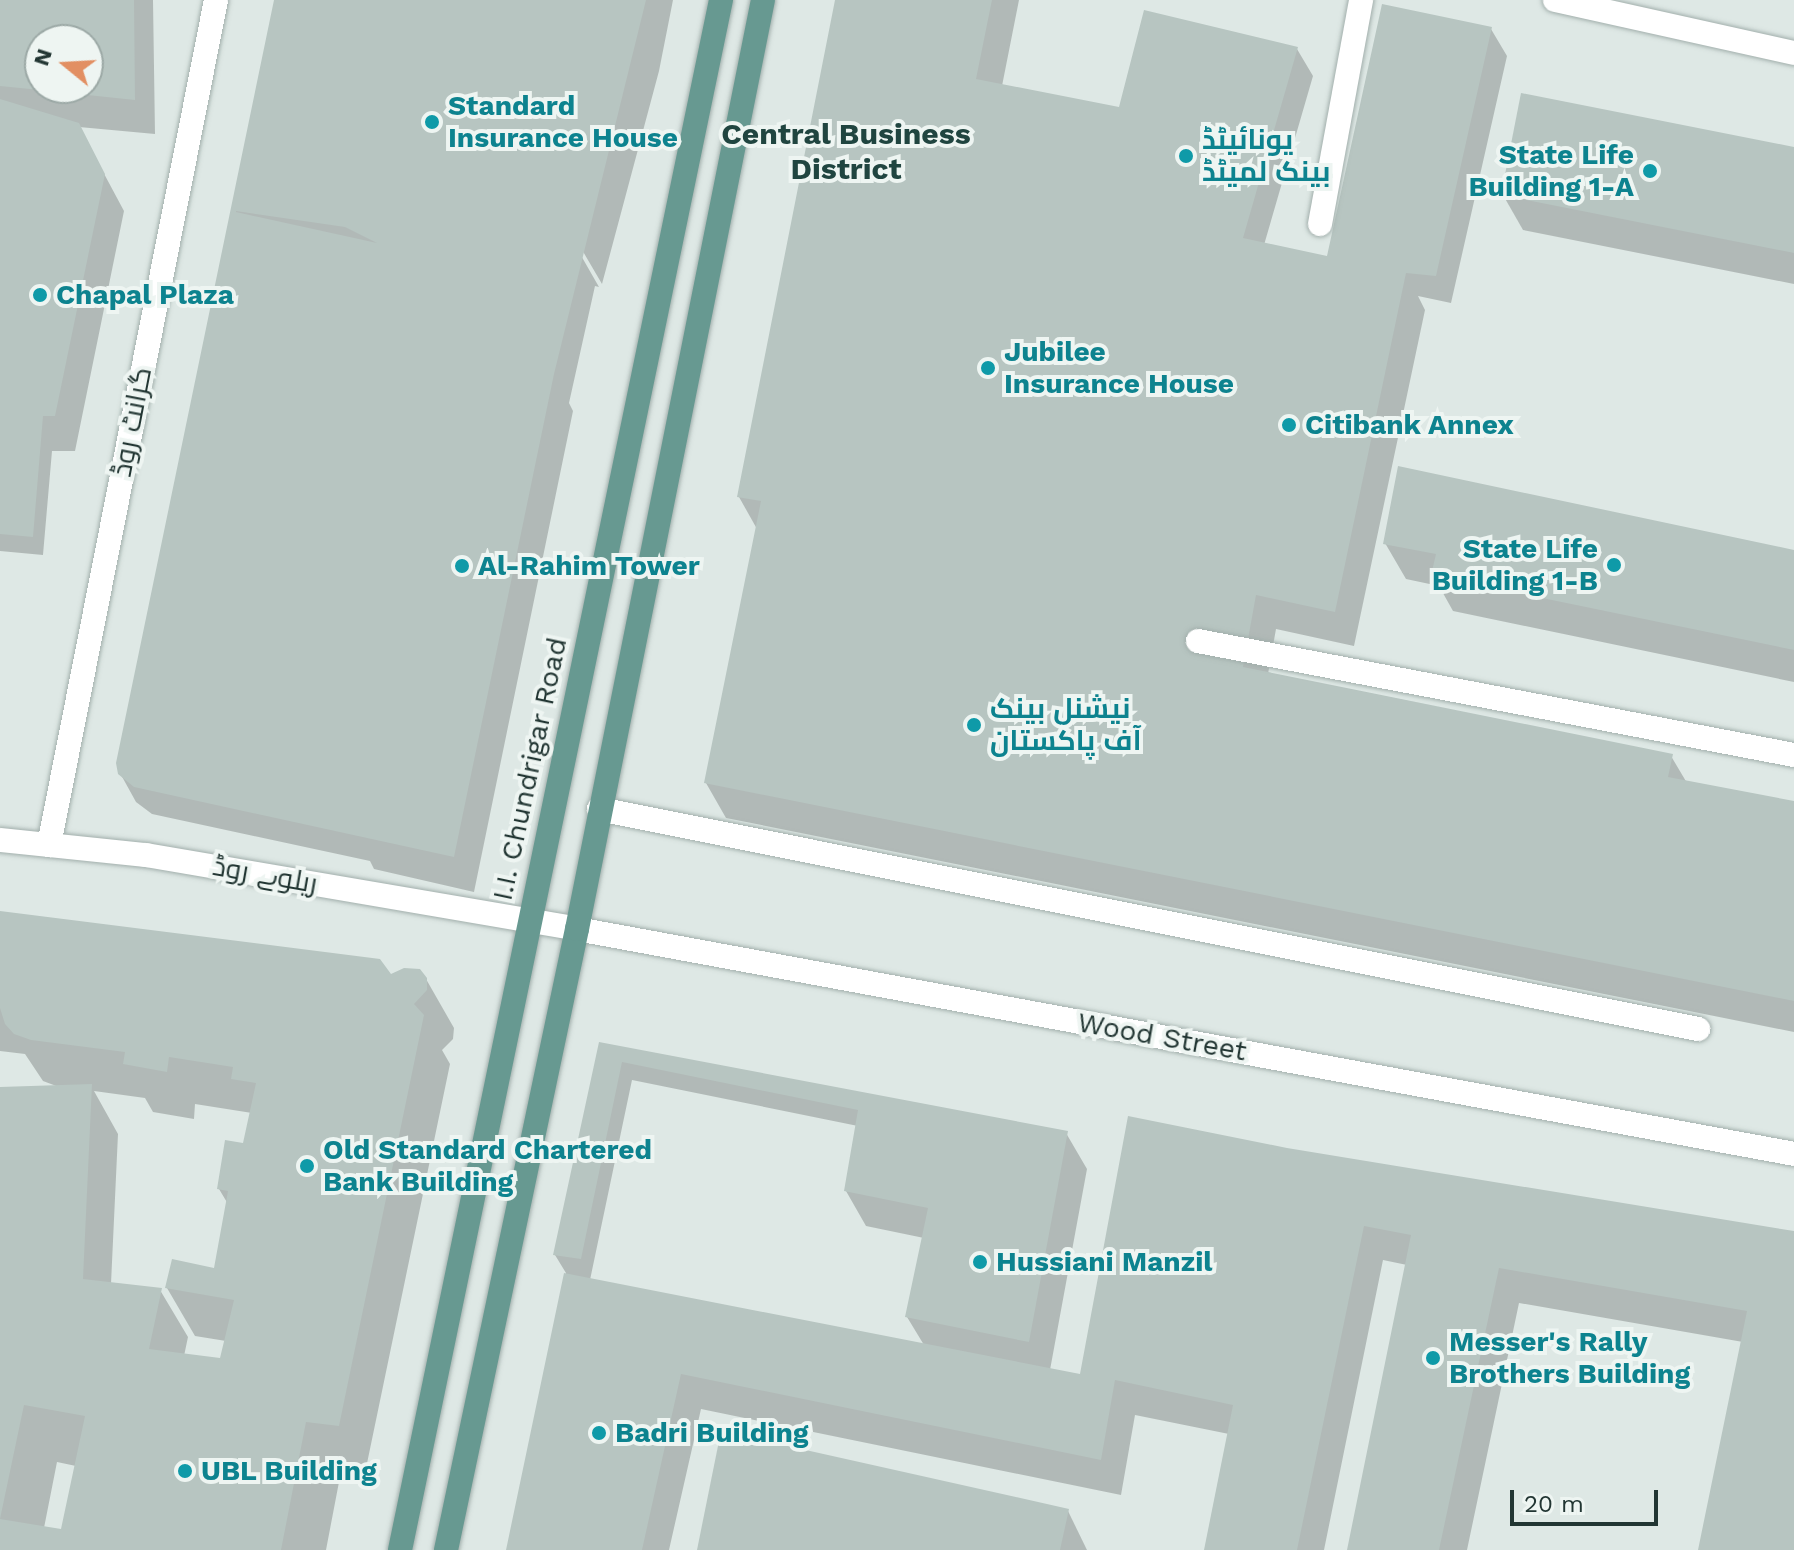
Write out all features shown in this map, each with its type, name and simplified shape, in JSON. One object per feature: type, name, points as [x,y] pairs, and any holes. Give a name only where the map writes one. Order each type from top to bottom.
[{"type":"main road","name":"I.I. Chundrigar Road","points":[[400,1550],[721,0]]},
{"type":"main road","points":[[446,1550],[577,929],[763,0]]},
{"type":"street","name":"گرانٹ روڈ","points":[[49,845],[216,0]]},
{"type":"street","points":[[1320,224],[1361,0]]},
{"type":"street","points":[[1555,0],[1794,53]]},
{"type":"street","points":[[1198,641],[1794,755]]},
{"type":"street","points":[[599,809],[1698,1029]]},
{"type":"street","name":"ریلوے روڈ","points":[[0,840],[146,855],[529,922]]},
{"type":"street","name":"Wood Street","points":[[529,922],[1794,1154]]},
{"type":"building","points":[[0,0],[134,0],[135,100],[104,97],[104,24],[24,24],[24,88],[0,86]]},
{"type":"building","points":[[274,0],[646,0],[554,374],[454,857],[134,787],[118,774],[116,763]],"holes":[[[236,211],[345,227],[377,243]]]},
{"type":"building","points":[[835,0],[992,0],[976,79],[1119,107],[1144,10],[1298,47],[1243,238],[1327,256],[1382,4],[1492,27],[1436,276],[1406,273],[1335,612],[1256,595],[1243,667],[1673,754],[1668,777],[1794,801],[1794,1001],[704,783],[761,501],[737,497]]},
{"type":"building","name":"State Life Building 1-A","points":[[1521,93],[1794,147],[1794,253],[1501,195]]},
{"type":"building","name":"Chapal Plaza","points":[[0,99],[79,123],[105,174],[55,416],[43,416],[33,537],[0,534]]},
{"type":"building","name":"State Life Building 1-B","points":[[1398,466],[1794,550],[1794,650],[1431,575],[1436,554],[1383,544]]},
{"type":"building","name":"Old Standard Chartered Bank Building","points":[[0,911],[380,959],[391,974],[404,968],[420,969],[427,978],[427,990],[414,1004],[424,1015],[339,1426],[306,1422],[281,1550],[0,1550],[0,1519],[0,1087],[92,1084],[83,1279],[162,1288],[149,1349],[220,1358],[234,1300],[165,1288],[172,1259],[214,1268],[228,1191],[217,1189],[225,1140],[243,1143],[256,1083],[231,1079],[233,1067],[169,1057],[167,1072],[123,1064],[125,1052],[31,1040],[14,1034],[5,1024],[0,1008]],"holes":[[[24,1405],[85,1416],[61,1529],[0,1519]]]},
{"type":"building","name":"Hussiani Manzil","points":[[599,1042],[1068,1131],[1029,1342],[905,1317],[928,1208],[844,1191],[858,1110],[622,1062],[581,1259],[553,1255]]},
{"type":"building","points":[[1128,1116],[1287,1148],[1794,1231],[1794,1550],[1698,1550],[1747,1311],[1499,1268],[1439,1550],[1347,1550],[1411,1235],[1364,1226],[1297,1550],[1204,1550],[1233,1405],[1115,1380],[1101,1460],[681,1374],[642,1550],[506,1550],[564,1273],[1080,1374]]},
{"type":"building","points":[[721,1431],[1069,1509],[1060,1550],[697,1550]]},
{"type":"place","name":"Standard Insurance House","points":[[432,122]]},
{"type":"place","name":"یونائیٹڈ بینک لمیٹڈ","points":[[1186,156]]},
{"type":"place","name":"State Life Building 1-A","points":[[1650,171]]},
{"type":"place","name":"Chapal Plaza","points":[[40,295]]},
{"type":"place","name":"Jubilee Insurance House","points":[[988,368]]},
{"type":"place","name":"Citibank Annex","points":[[1289,425]]},
{"type":"place","name":"State Life Building 1-B","points":[[1614,565]]},
{"type":"place","name":"Al-Rahim Tower","points":[[462,566]]},
{"type":"place","name":"نیشنل بینک آف پاکستان","points":[[974,725]]},
{"type":"place","name":"Old Standard Chartered Bank Building","points":[[307,1166]]},
{"type":"place","name":"Hussiani Manzil","points":[[980,1262]]},
{"type":"place","name":"Messer's Rally Brothers Building","points":[[1433,1358]]},
{"type":"place","name":"Badri Building","points":[[599,1433]]},
{"type":"place","name":"UBL Building","points":[[185,1471]]},
{"type":"district","name":"Central Business District","points":[[846,151]]}]
